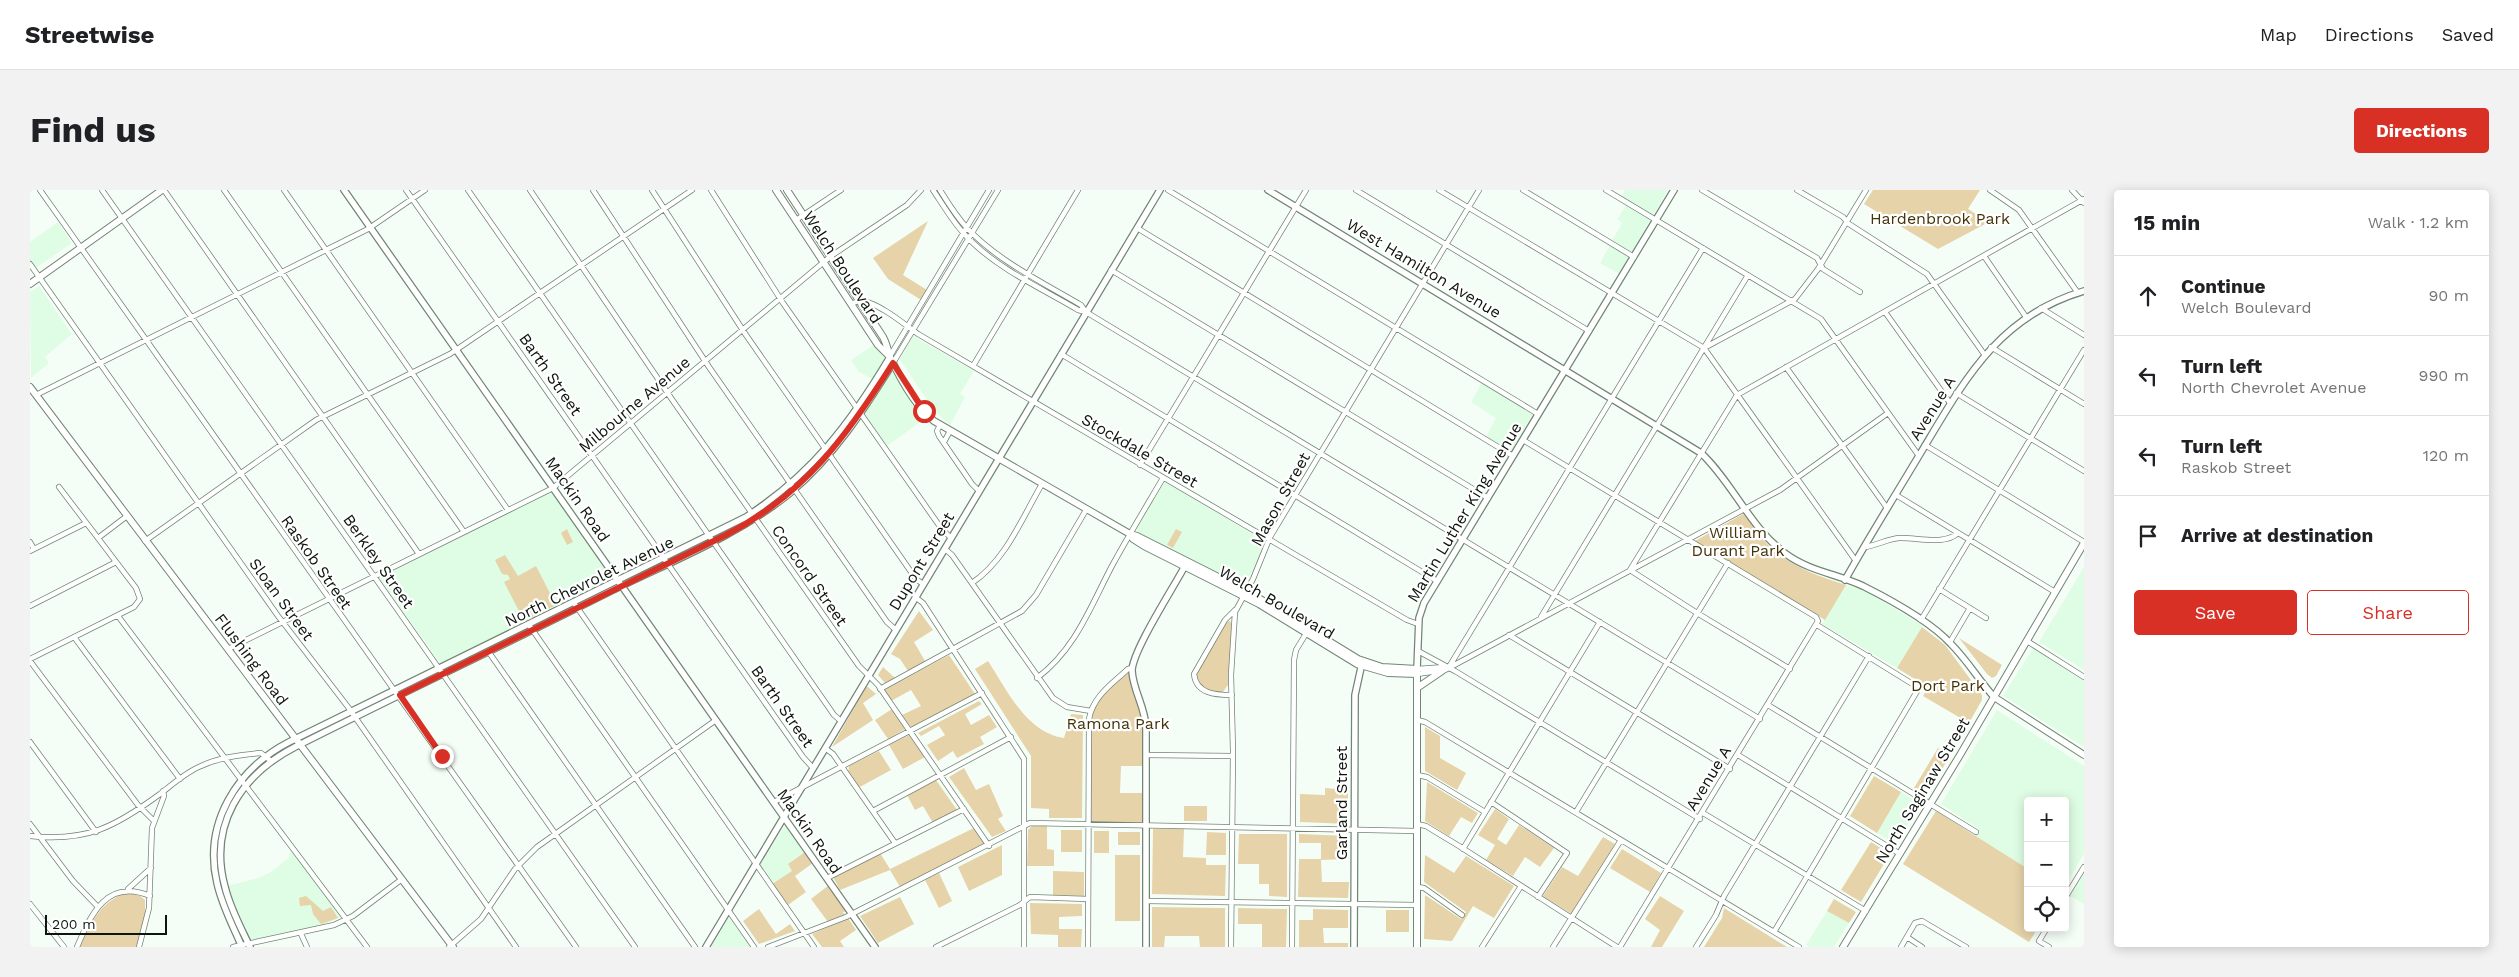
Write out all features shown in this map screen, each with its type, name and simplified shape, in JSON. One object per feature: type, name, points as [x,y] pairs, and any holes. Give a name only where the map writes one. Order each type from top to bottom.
[{"type":"main road","points":[[30,284],[163,190]]},
{"type":"main road","name":"Welch Boulevard","points":[[776,190],[878,345],[892,360],[924,411],[940,425],[1086,510],[1186,564],[1245,593],[1362,663],[1418,671]]},
{"type":"main road","name":"Welch Boulevard","points":[[787,190],[885,340],[892,360]]},
{"type":"main road","name":"Flushing Road","points":[[30,387],[451,946]]},
{"type":"main road","name":"North Saginaw Street","points":[[1843,947],[1994,697],[2084,542]]},
{"type":"main road","points":[[1417,688],[1445,670]]},
{"type":"main road","name":"Martin Luther King Avenue","points":[[1417,947],[1418,671]]},
{"type":"main road","points":[[1994,697],[2084,755]]},
{"type":"street","name":"Raskob Street","points":[[40,190],[328,599],[398,693],[576,947]]},
{"type":"street","name":"Berkley Street","points":[[102,190],[635,947]]},
{"type":"street","points":[[163,190],[238,294],[419,554]]},
{"type":"street","points":[[224,190],[464,532]]},
{"type":"street","points":[[284,190],[508,510]]},
{"type":"street","name":"Mackin Road","points":[[344,190],[875,947]]},
{"type":"street","name":"Barth Street","points":[[406,190],[803,757],[813,768]]},
{"type":"street","points":[[36,395],[370,228],[425,190]]},
{"type":"street","points":[[468,190],[834,715],[841,722]]},
{"type":"street","name":"Concord Street","points":[[530,190],[753,515],[859,666],[880,689],[990,846]]},
{"type":"street","points":[[593,190],[705,361],[885,618],[896,630]]},
{"type":"street","points":[[652,190],[742,330],[916,579],[923,584]]},
{"type":"street","points":[[145,541],[324,417],[456,350],[692,190]]},
{"type":"street","points":[[711,190],[780,298],[941,528],[951,538]]},
{"type":"street","points":[[796,220],[841,190]]},
{"type":"street","name":"Milbourne Avenue","points":[[228,649],[553,488],[830,256],[907,205],[922,190]]},
{"type":"street","points":[[933,190],[964,233],[992,258],[1194,376],[1760,719]]},
{"type":"street","points":[[940,190],[972,233],[996,253],[1081,305],[1086,312]]},
{"type":"street","name":"North Chevrolet Avenue","points":[[892,360],[908,326],[990,190]]},
{"type":"street","name":"North Chevrolet Avenue","points":[[246,946],[217,865],[226,822],[243,782],[268,758],[711,539],[753,515],[792,486],[828,452],[860,412],[892,360],[913,331],[998,190]]},
{"type":"street","points":[[973,366],[1078,190]]},
{"type":"street","name":"Dupont Street","points":[[706,947],[1160,190]]},
{"type":"street","points":[[1168,190],[1538,414]]},
{"type":"street","name":"West Hamilton Avenue","points":[[1268,190],[1701,453],[1717,470],[1767,537],[1786,554],[1810,568],[1868,589],[1921,620],[1950,642],[1994,697]]},
{"type":"street","points":[[1140,465],[1306,190]]},
{"type":"street","points":[[1356,190],[1589,331]]},
{"type":"street","points":[[1439,190],[1704,348],[1856,561]]},
{"type":"street","name":"Mason Street","points":[[1231,947],[1232,695],[1235,610],[1245,593],[1268,539],[1479,190]]},
{"type":"street","points":[[1522,190],[1634,257]]},
{"type":"street","points":[[1606,190],[1821,320],[1919,456]]},
{"type":"street","name":"Martin Luther King Avenue","points":[[1418,671],[1418,624],[1421,609],[1674,190]]},
{"type":"street","points":[[1702,190],[1817,258],[1823,269],[1860,292]]},
{"type":"street","points":[[1797,190],[1843,217],[1846,222],[1927,274],[1984,354]]},
{"type":"street","points":[[1704,348],[1795,299],[1820,264],[1866,190]]},
{"type":"street","points":[[1990,190],[2019,210],[2081,292]]},
{"type":"street","points":[[1630,570],[1737,395],[2083,201],[2072,190]]},
{"type":"street","points":[[1137,228],[1513,456]]},
{"type":"street","points":[[1445,670],[1510,567],[1703,248]]},
{"type":"street","points":[[1984,256],[2026,317]]},
{"type":"street","name":"Sloan Street","points":[[30,264],[282,622],[354,715],[516,947]]},
{"type":"street","points":[[1111,270],[1488,498]]},
{"type":"street","points":[[1540,618],[1748,275]]},
{"type":"street","name":"Avenue A","points":[[1845,580],[1950,403],[1984,354],[2026,317],[2041,308],[2081,292]]},
{"type":"street","points":[[851,304],[859,300]]},
{"type":"street","name":"Stockdale Street","points":[[859,300],[874,305],[913,331],[1032,402],[1410,622],[1418,624]]},
{"type":"street","points":[[2041,308],[2084,335]]},
{"type":"street","points":[[1885,312],[1950,403]]},
{"type":"street","points":[[1991,347],[2084,404]]},
{"type":"street","points":[[1921,620],[2084,350]]},
{"type":"street","points":[[1061,354],[1437,581]]},
{"type":"street","points":[[1786,367],[1887,508]]},
{"type":"street","points":[[1956,394],[2084,471]]},
{"type":"street","points":[[1418,671],[1445,670],[1780,490],[1888,413]]},
{"type":"street","points":[[940,425],[938,432],[972,484],[979,491]]},
{"type":"street","points":[[944,442],[950,431]]},
{"type":"street","points":[[1523,440],[1816,617],[1818,623],[1919,688],[1774,932]]},
{"type":"street","points":[[1925,445],[2084,542]]},
{"type":"street","points":[[1037,678],[1060,656],[1076,635],[1130,534],[1163,478]]},
{"type":"street","points":[[972,583],[989,569],[999,557],[1042,484]]},
{"type":"street","points":[[60,487],[138,592],[140,600],[136,606],[118,616],[30,660],[141,808],[154,821]]},
{"type":"street","points":[[1896,495],[2055,592]]},
{"type":"street","points":[[880,689],[1020,613],[1032,600],[1086,510]]},
{"type":"street","points":[[98,538],[127,516]]},
{"type":"street","points":[[30,542],[32,550],[86,523]]},
{"type":"street","points":[[1864,547],[1899,538],[1941,539],[1958,533]]},
{"type":"street","points":[[944,549],[952,555],[1037,678],[1053,698],[1061,704],[1091,711]]},
{"type":"street","points":[[30,606],[116,562]]},
{"type":"street","points":[[1576,812],[1728,563]]},
{"type":"street","points":[[1146,947],[1145,714],[1134,681],[1132,668],[1138,651],[1186,564]]},
{"type":"street","points":[[1630,570],[1696,613],[1790,669]]},
{"type":"street","points":[[1939,589],[1986,618]]},
{"type":"street","points":[[915,597],[923,603],[1011,737],[1025,762],[1024,947]]},
{"type":"street","points":[[575,606],[814,947]]},
{"type":"street","points":[[1950,642],[1970,608]]},
{"type":"street","points":[[1232,695],[1215,695],[1205,692],[1196,682],[1194,674],[1225,620],[1235,610]]},
{"type":"street","points":[[118,616],[367,947]]},
{"type":"street","points":[[1463,849],[1600,622]]},
{"type":"street","name":"Avenue A","points":[[1618,947],[1669,869],[1818,623]]},
{"type":"street","points":[[531,628],[754,947]]},
{"type":"street","points":[[1292,947],[1294,660],[1296,650],[1308,630]]},
{"type":"street","points":[[1510,635],[1730,769]]},
{"type":"street","points":[[74,637],[180,779]]},
{"type":"street","points":[[2027,641],[2084,677]]},
{"type":"street","points":[[487,649],[695,947]]},
{"type":"street","points":[[1418,651],[1445,670],[1539,722],[1700,818]]},
{"type":"street","points":[[1696,947],[1716,916],[1722,900],[1755,844],[1869,656]]},
{"type":"street","name":"Garland Street","points":[[1354,947],[1355,694],[1362,663]]},
{"type":"street","points":[[1088,947],[1088,729],[1091,711],[1104,690],[1128,669],[1132,668]]},
{"type":"street","points":[[774,802],[982,693]]},
{"type":"street","points":[[1768,705],[1976,832]]},
{"type":"street","points":[[451,946],[473,927],[489,908],[519,865],[555,833],[716,720]]},
{"type":"street","points":[[1417,720],[1426,722],[1799,947]]},
{"type":"street","points":[[873,811],[1011,737]]},
{"type":"street","points":[[30,742],[96,832]]},
{"type":"street","points":[[825,748],[831,752],[895,843]]},
{"type":"street","points":[[30,836],[67,838],[96,832],[123,820],[201,766],[225,758],[261,753],[268,758]]},
{"type":"street","points":[[1146,755],[1233,756]]},
{"type":"street","points":[[1738,755],[1900,854]]},
{"type":"street","points":[[1417,775],[1427,777],[1485,812]]},
{"type":"street","points":[[139,947],[146,922],[150,896],[154,821],[164,796],[163,791]]},
{"type":"street","points":[[1492,802],[1567,853],[1538,897]]},
{"type":"street","points":[[827,878],[964,809]]},
{"type":"street","points":[[1703,813],[1866,911]]},
{"type":"street","points":[[768,947],[852,914],[990,846],[1031,823],[1354,830],[1426,826],[1618,947]]},
{"type":"street","points":[[30,824],[76,884],[98,907]]},
{"type":"street","points":[[1553,947],[1621,840]]},
{"type":"street","points":[[2069,891],[2084,867]]},
{"type":"street","points":[[77,947],[98,907],[110,897],[127,890],[151,868]]},
{"type":"street","points":[[233,947],[246,946],[326,928],[346,919],[402,879]]},
{"type":"street","points":[[1482,947],[1521,886]]},
{"type":"street","points":[[1417,887],[1425,889],[1462,915]]},
{"type":"street","points":[[127,890],[137,891],[150,896]]},
{"type":"street","points":[[936,947],[1032,897],[1088,899]]},
{"type":"street","points":[[1146,901],[1417,905]]},
{"type":"street","points":[[30,904],[64,947]]},
{"type":"street","points":[[1901,947],[1915,923],[1927,923],[1966,947]]},
{"type":"street","points":[[2045,932],[2039,941],[2049,947]]},
{"type":"street","points":[[301,934],[308,947]]},
{"type":"street","points":[[1907,937],[1922,947]]},
{"type":"shaded area","points":[[1625,190],[1668,190],[1619,274],[1600,263],[1622,223],[1617,219],[1628,203],[1621,198]]},
{"type":"shaded area","points":[[58,222],[72,243],[30,272],[30,242]]},
{"type":"shaded area","points":[[39,286],[72,334],[45,357],[49,363],[31,378],[30,292]]},
{"type":"shaded area","points":[[913,336],[974,371],[960,394],[965,397],[950,425],[935,412],[899,358]]},
{"type":"shaded area","points":[[875,344],[885,360],[874,380],[859,372],[851,360]]},
{"type":"shaded area","points":[[893,370],[923,420],[887,446],[864,415]]},
{"type":"shaded area","points":[[1482,382],[1533,414],[1511,451],[1486,437],[1496,418],[1471,402]]},
{"type":"shaded area","points":[[1166,482],[1264,541],[1255,567],[1244,586],[1137,533],[1137,526],[1162,484]]},
{"type":"shaded area","points":[[549,493],[555,495],[577,527],[610,576],[609,582],[441,664],[379,578]]},
{"type":"shaded area","points":[[2084,567],[2084,670],[2039,642]]},
{"type":"shaded area","points":[[1846,585],[1864,590],[1922,627],[1897,668],[1822,624]]},
{"type":"shaded area","points":[[2033,648],[2084,681],[2084,747],[2003,696]]},
{"type":"shaded area","points":[[1997,710],[2084,766],[2084,854],[2069,878],[2069,797],[2024,797],[2024,867],[1975,836],[1979,829],[1941,804]]},
{"type":"shaded area","points":[[1901,792],[1920,804],[1896,844],[1877,833]]},
{"type":"shaded area","points":[[786,824],[805,852],[788,864],[793,871],[772,884],[759,865]]},
{"type":"shaded area","points":[[292,851],[341,917],[317,928],[251,940],[227,886],[258,878],[271,872],[290,857],[289,854]]},
{"type":"shaded area","points":[[2084,874],[2084,904],[2070,896]]},
{"type":"shaded area","points":[[1827,911],[1849,923],[1834,947],[1809,947],[1806,945]]},
{"type":"shaded area","points":[[729,917],[751,947],[711,947]]},
{"type":"green space","name":"Hardenbrook Park","points":[[1873,190],[1980,190],[1968,209],[1989,222],[1938,249],[1864,204]]},
{"type":"green space","points":[[928,221],[903,275],[927,290],[921,300],[888,279],[873,258]]},
{"type":"green space","name":"William Durant Park","points":[[1743,514],[1778,554],[1815,574],[1846,585],[1825,620],[1695,541]]},
{"type":"green space","points":[[567,529],[573,542],[567,545],[561,533]]},
{"type":"green space","points":[[1176,529],[1182,532],[1173,548],[1167,545]]},
{"type":"green space","points":[[505,555],[518,576],[536,566],[556,605],[524,621],[504,582],[510,579],[508,575],[502,574],[495,560]]},
{"type":"green space","points":[[919,611],[933,630],[914,642],[925,661],[908,671],[900,659],[891,654]]},
{"type":"green space","points":[[1230,621],[1232,625],[1228,685],[1222,693],[1204,688],[1199,682],[1196,673],[1226,622]]},
{"type":"green space","name":"Dort Park","points":[[1922,627],[1945,645],[1982,695],[1982,700],[1969,723],[1923,696],[1926,686],[1897,668]]},
{"type":"green space","name":"Dort Park","points":[[1959,638],[2002,665],[1996,676],[1992,678],[1987,674]]},
{"type":"green space","points":[[949,655],[975,694],[911,727],[902,715],[921,706],[911,690],[891,701],[884,690]]},
{"type":"green space","points":[[988,661],[1010,697],[1028,719],[1039,728],[1064,738],[1071,714],[1083,715],[1082,818],[1049,818],[1049,809],[1031,808],[1031,756],[975,669]]},
{"type":"green space","points":[[883,667],[895,678],[885,683],[878,675]]},
{"type":"green space","name":"Ramona Park","points":[[1128,673],[1144,723],[1145,766],[1121,766],[1120,793],[1144,793],[1143,823],[1091,822],[1090,743],[1093,713],[1103,695]]},
{"type":"green space","points":[[866,687],[876,694],[863,703],[873,720],[832,747]]},
{"type":"green space","points":[[979,701],[982,704],[965,714],[971,725],[989,715],[997,727],[980,737],[984,744],[957,758],[953,751],[938,761],[927,745],[945,735],[939,726],[921,736],[918,733]]},
{"type":"green space","points":[[892,709],[905,729],[888,739],[875,720]]},
{"type":"green space","points":[[1425,727],[1440,736],[1440,758],[1466,773],[1457,790],[1425,771]]},
{"type":"green space","points":[[909,735],[925,757],[903,769],[889,745]]},
{"type":"green space","points":[[1938,748],[1950,756],[1926,795],[1914,788]]},
{"type":"green space","points":[[879,751],[891,770],[858,788],[848,772],[849,766]]},
{"type":"green space","points":[[964,768],[976,790],[989,784],[1003,816],[998,819],[1006,831],[992,837],[949,777]]},
{"type":"green space","points":[[1874,776],[1901,792],[1877,833],[1850,816]]},
{"type":"green space","points":[[936,780],[957,810],[933,823],[923,806],[915,810],[907,795]]},
{"type":"green space","points":[[1427,782],[1478,813],[1472,823],[1461,817],[1449,836],[1425,821]]},
{"type":"green space","points":[[1325,788],[1348,790],[1348,824],[1300,822],[1300,794],[1325,795]]},
{"type":"green space","points":[[1184,806],[1207,806],[1207,821],[1184,821]]},
{"type":"green space","points":[[1495,809],[1509,819],[1497,839],[1506,845],[1519,825],[1554,848],[1540,867],[1525,857],[1513,876],[1486,860],[1495,845],[1478,835]]},
{"type":"green space","points":[[1936,811],[2024,866],[2024,932],[2035,932],[2029,942],[1903,864]]},
{"type":"green space","points":[[1032,826],[1047,826],[1047,849],[1054,850],[1054,866],[1027,866],[1028,830]]},
{"type":"green space","points":[[974,828],[985,844],[900,887],[890,870],[840,890],[833,877],[880,853],[890,869]]},
{"type":"green space","points":[[1153,829],[1184,829],[1183,857],[1206,858],[1206,865],[1226,865],[1225,896],[1152,894]]},
{"type":"green space","points":[[1061,830],[1082,830],[1082,852],[1061,852]]},
{"type":"green space","points":[[1094,831],[1109,831],[1109,853],[1094,853]]},
{"type":"green space","points":[[1118,832],[1140,832],[1140,845],[1118,845]]},
{"type":"green space","points":[[1207,832],[1226,833],[1226,855],[1206,855]]},
{"type":"green space","points":[[1239,834],[1287,834],[1287,897],[1269,896],[1269,884],[1259,884],[1259,864],[1238,864]]},
{"type":"green space","points":[[1299,834],[1348,836],[1348,859],[1321,860],[1322,882],[1349,882],[1348,898],[1298,897],[1299,859],[1321,859],[1321,843],[1299,843]]},
{"type":"green space","points":[[1603,837],[1615,844],[1572,914],[1543,896],[1562,867],[1578,876]]},
{"type":"green space","points":[[1871,842],[1890,854],[1861,902],[1841,890]]},
{"type":"green space","points":[[1002,845],[1002,875],[969,891],[958,867]]},
{"type":"green space","points":[[1622,849],[1661,873],[1650,892],[1610,868]]},
{"type":"green space","points":[[805,852],[813,863],[795,876],[806,892],[788,905],[772,884],[792,871],[788,864]]},
{"type":"green space","points":[[1115,855],[1140,855],[1140,921],[1115,921]]},
{"type":"green space","points":[[1425,855],[1454,873],[1466,856],[1514,886],[1494,918],[1473,906],[1452,941],[1424,939],[1425,895],[1461,919],[1466,912],[1424,882]]},
{"type":"green space","points":[[1053,871],[1084,872],[1084,896],[1053,895]]},
{"type":"green space","points":[[939,873],[952,901],[939,908],[925,880]]},
{"type":"green space","points":[[829,885],[847,911],[843,912],[845,915],[828,922],[811,899]]},
{"type":"green space","points":[[125,893],[138,894],[145,900],[145,918],[136,947],[80,947],[102,908],[116,897]]},
{"type":"green space","points":[[306,896],[323,911],[331,907],[338,918],[321,924],[313,914],[311,905],[300,906],[299,898]]},
{"type":"green space","points":[[1660,896],[1684,911],[1662,947],[1651,947],[1660,930],[1645,919]]},
{"type":"green space","points":[[900,897],[914,924],[878,943],[860,916]]},
{"type":"green space","points":[[1834,899],[1856,912],[1849,923],[1827,911]]},
{"type":"green space","points":[[1030,903],[1082,904],[1082,916],[1059,917],[1059,929],[1082,929],[1081,947],[1058,947],[1058,935],[1031,934]]},
{"type":"green space","points":[[1152,907],[1225,908],[1225,947],[1200,947],[1199,936],[1165,936],[1164,947],[1152,947]]},
{"type":"green space","points":[[1238,908],[1287,909],[1286,947],[1262,947],[1262,924],[1238,924]]},
{"type":"green space","points":[[1724,908],[1787,947],[1704,947],[1722,918]]},
{"type":"green space","points":[[759,909],[776,934],[790,924],[795,931],[759,944],[743,921]]},
{"type":"green space","points":[[1313,909],[1348,910],[1348,928],[1323,928],[1324,943],[1348,943],[1348,947],[1299,947],[1299,920],[1313,920]]},
{"type":"green space","points":[[1386,910],[1409,910],[1409,932],[1386,932]]},
{"type":"green space","points":[[848,918],[856,930],[840,941],[844,947],[822,947],[812,934]]},
{"type":"route","points":[[442,756],[400,695],[726,535],[760,514],[786,496],[821,464],[861,414],[893,363],[924,411]]}]
